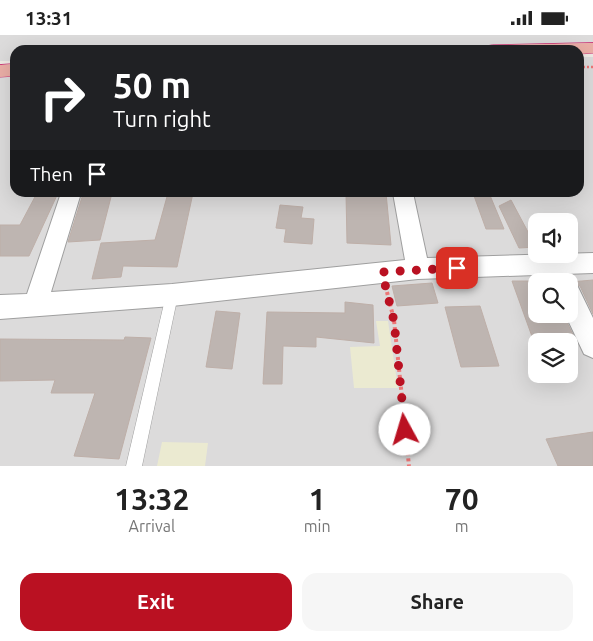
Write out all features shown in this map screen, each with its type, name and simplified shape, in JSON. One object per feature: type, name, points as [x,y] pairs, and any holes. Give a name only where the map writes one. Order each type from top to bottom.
[{"type":"street","points":[[34,305],[70,197]]},
{"type":"street","points":[[404,197],[418,269]]},
{"type":"street","points":[[561,273],[593,263]]},
{"type":"street","points":[[0,307],[172,295],[418,269],[530,273]]},
{"type":"street","points":[[578,314],[593,345]]},
{"type":"lane","points":[[134,466],[172,295]]},
{"type":"path","points":[[382,272],[394,321],[409,466]]},
{"type":"shaded area","points":[[0,35],[593,35],[593,47],[584,47],[584,45],[10,45],[10,61],[0,61]]},
{"type":"shaded area","points":[[584,57],[593,57],[593,466],[0,466],[0,77],[10,76],[10,197],[584,197]]},
{"type":"green space","points":[[376,321],[388,321],[398,388],[354,388],[350,347],[380,346]]},
{"type":"green space","points":[[162,442],[208,443],[205,466],[157,466]]},
{"type":"building","points":[[35,197],[56,197],[29,256],[0,256],[0,225],[20,225]]},
{"type":"building","points":[[82,197],[111,197],[100,240],[68,242]]},
{"type":"building","points":[[167,197],[192,197],[177,267],[123,266],[121,277],[92,279],[101,243],[155,240]]},
{"type":"building","points":[[346,197],[386,197],[391,245],[347,243]]},
{"type":"building","points":[[474,197],[491,197],[504,229],[486,229]]},
{"type":"building","points":[[511,200],[528,232],[528,247],[519,248],[499,206]]},
{"type":"building","points":[[280,205],[303,207],[301,218],[314,219],[312,244],[284,242],[286,229],[276,228]]},
{"type":"building","points":[[593,280],[593,314],[578,285],[578,281]]},
{"type":"building","points":[[512,281],[528,281],[528,323],[567,323],[572,333],[531,333]]},
{"type":"building","points":[[432,283],[438,303],[397,306],[392,286]]},
{"type":"building","points":[[345,302],[373,305],[374,343],[316,337],[316,347],[283,346],[282,384],[263,384],[267,312],[345,313]]},
{"type":"building","points":[[480,306],[499,366],[461,367],[445,307]]},
{"type":"building","points":[[216,311],[240,313],[232,369],[206,367]]},
{"type":"building","points":[[125,337],[151,338],[119,459],[74,456],[95,393],[51,393],[55,380],[0,381],[0,339],[124,340]]},
{"type":"building","points":[[593,432],[593,466],[558,466],[546,439]]},
{"type":"route","points":[[405,430],[394,321],[382,272],[457,268]]}]
